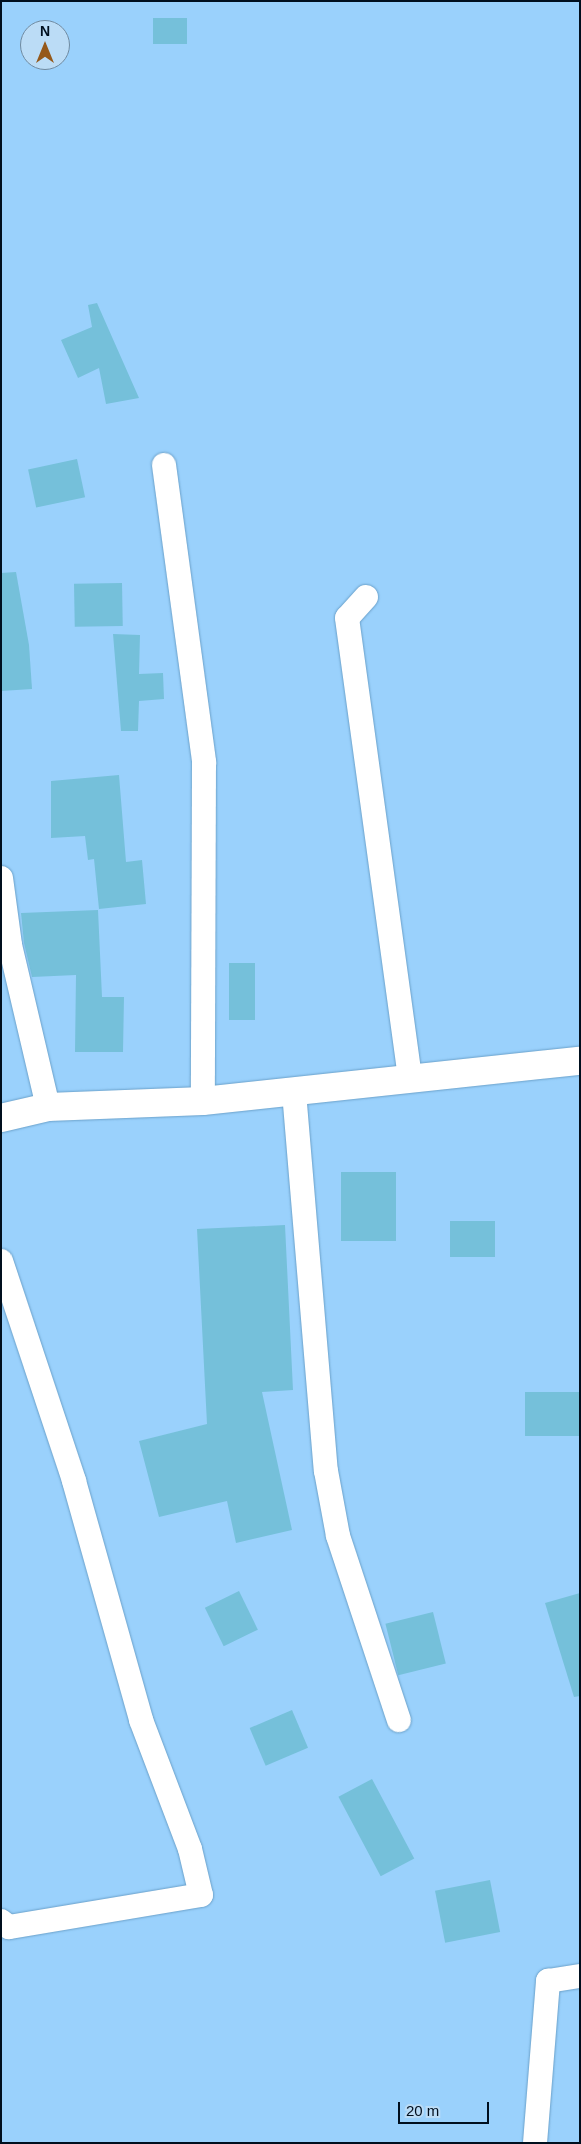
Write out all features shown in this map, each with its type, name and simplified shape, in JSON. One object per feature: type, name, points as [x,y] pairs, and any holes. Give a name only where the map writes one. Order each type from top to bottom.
[{"type":"street","points":[[164,465],[204,762],[203,1101]]},
{"type":"street","points":[[366,597],[347,618],[410,1079]]},
{"type":"street","points":[[1,878],[10,945],[48,1107]]},
{"type":"street","points":[[1,1118],[48,1107],[203,1101],[580,1061]]},
{"type":"street","points":[[294,1092],[326,1471],[338,1536],[399,1720]]},
{"type":"street","points":[[1,1261],[74,1481],[141,1720],[190,1850],[201,1895],[9,1927],[1,1920]]},
{"type":"street","points":[[535,2143],[548,1981],[580,1976]]},
{"type":"building","points":[[153,18],[187,18],[187,44],[153,44]]},
{"type":"building","points":[[97,303],[139,398],[106,404],[99,368],[78,378],[61,340],[92,327],[88,305]]},
{"type":"building","points":[[77,459],[85,497],[36,508],[28,469]]},
{"type":"building","points":[[16,572],[29,645],[32,689],[1,691],[1,573]]},
{"type":"building","points":[[122,583],[123,626],[75,627],[74,584]]},
{"type":"building","points":[[113,634],[140,635],[139,674],[163,673],[164,699],[139,701],[138,731],[121,731]]},
{"type":"building","points":[[119,775],[126,862],[142,860],[146,904],[99,909],[94,859],[88,860],[85,836],[51,838],[51,781]]},
{"type":"building","points":[[98,910],[102,997],[124,997],[123,1052],[75,1052],[76,975],[32,977],[24,943],[21,913]]},
{"type":"building","points":[[229,963],[255,963],[255,1020],[229,1020]]},
{"type":"building","points":[[341,1172],[396,1172],[396,1241],[341,1241]]},
{"type":"building","points":[[450,1221],[495,1221],[495,1257],[450,1257]]},
{"type":"building","points":[[285,1225],[293,1390],[262,1392],[292,1530],[236,1543],[227,1501],[159,1517],[139,1441],[207,1424],[197,1229]]},
{"type":"building","points":[[525,1392],[580,1392],[580,1436],[525,1436]]},
{"type":"building","points":[[239,1591],[258,1630],[224,1646],[205,1608]]},
{"type":"building","points":[[580,1593],[580,1696],[574,1697],[545,1603]]},
{"type":"building","points":[[433,1612],[446,1663],[398,1675],[385,1624]]},
{"type":"building","points":[[292,1710],[308,1748],[266,1766],[250,1728]]},
{"type":"building","points":[[372,1779],[414,1858],[381,1876],[338,1797]]},
{"type":"building","points":[[490,1880],[500,1932],[445,1943],[435,1891]]}]
